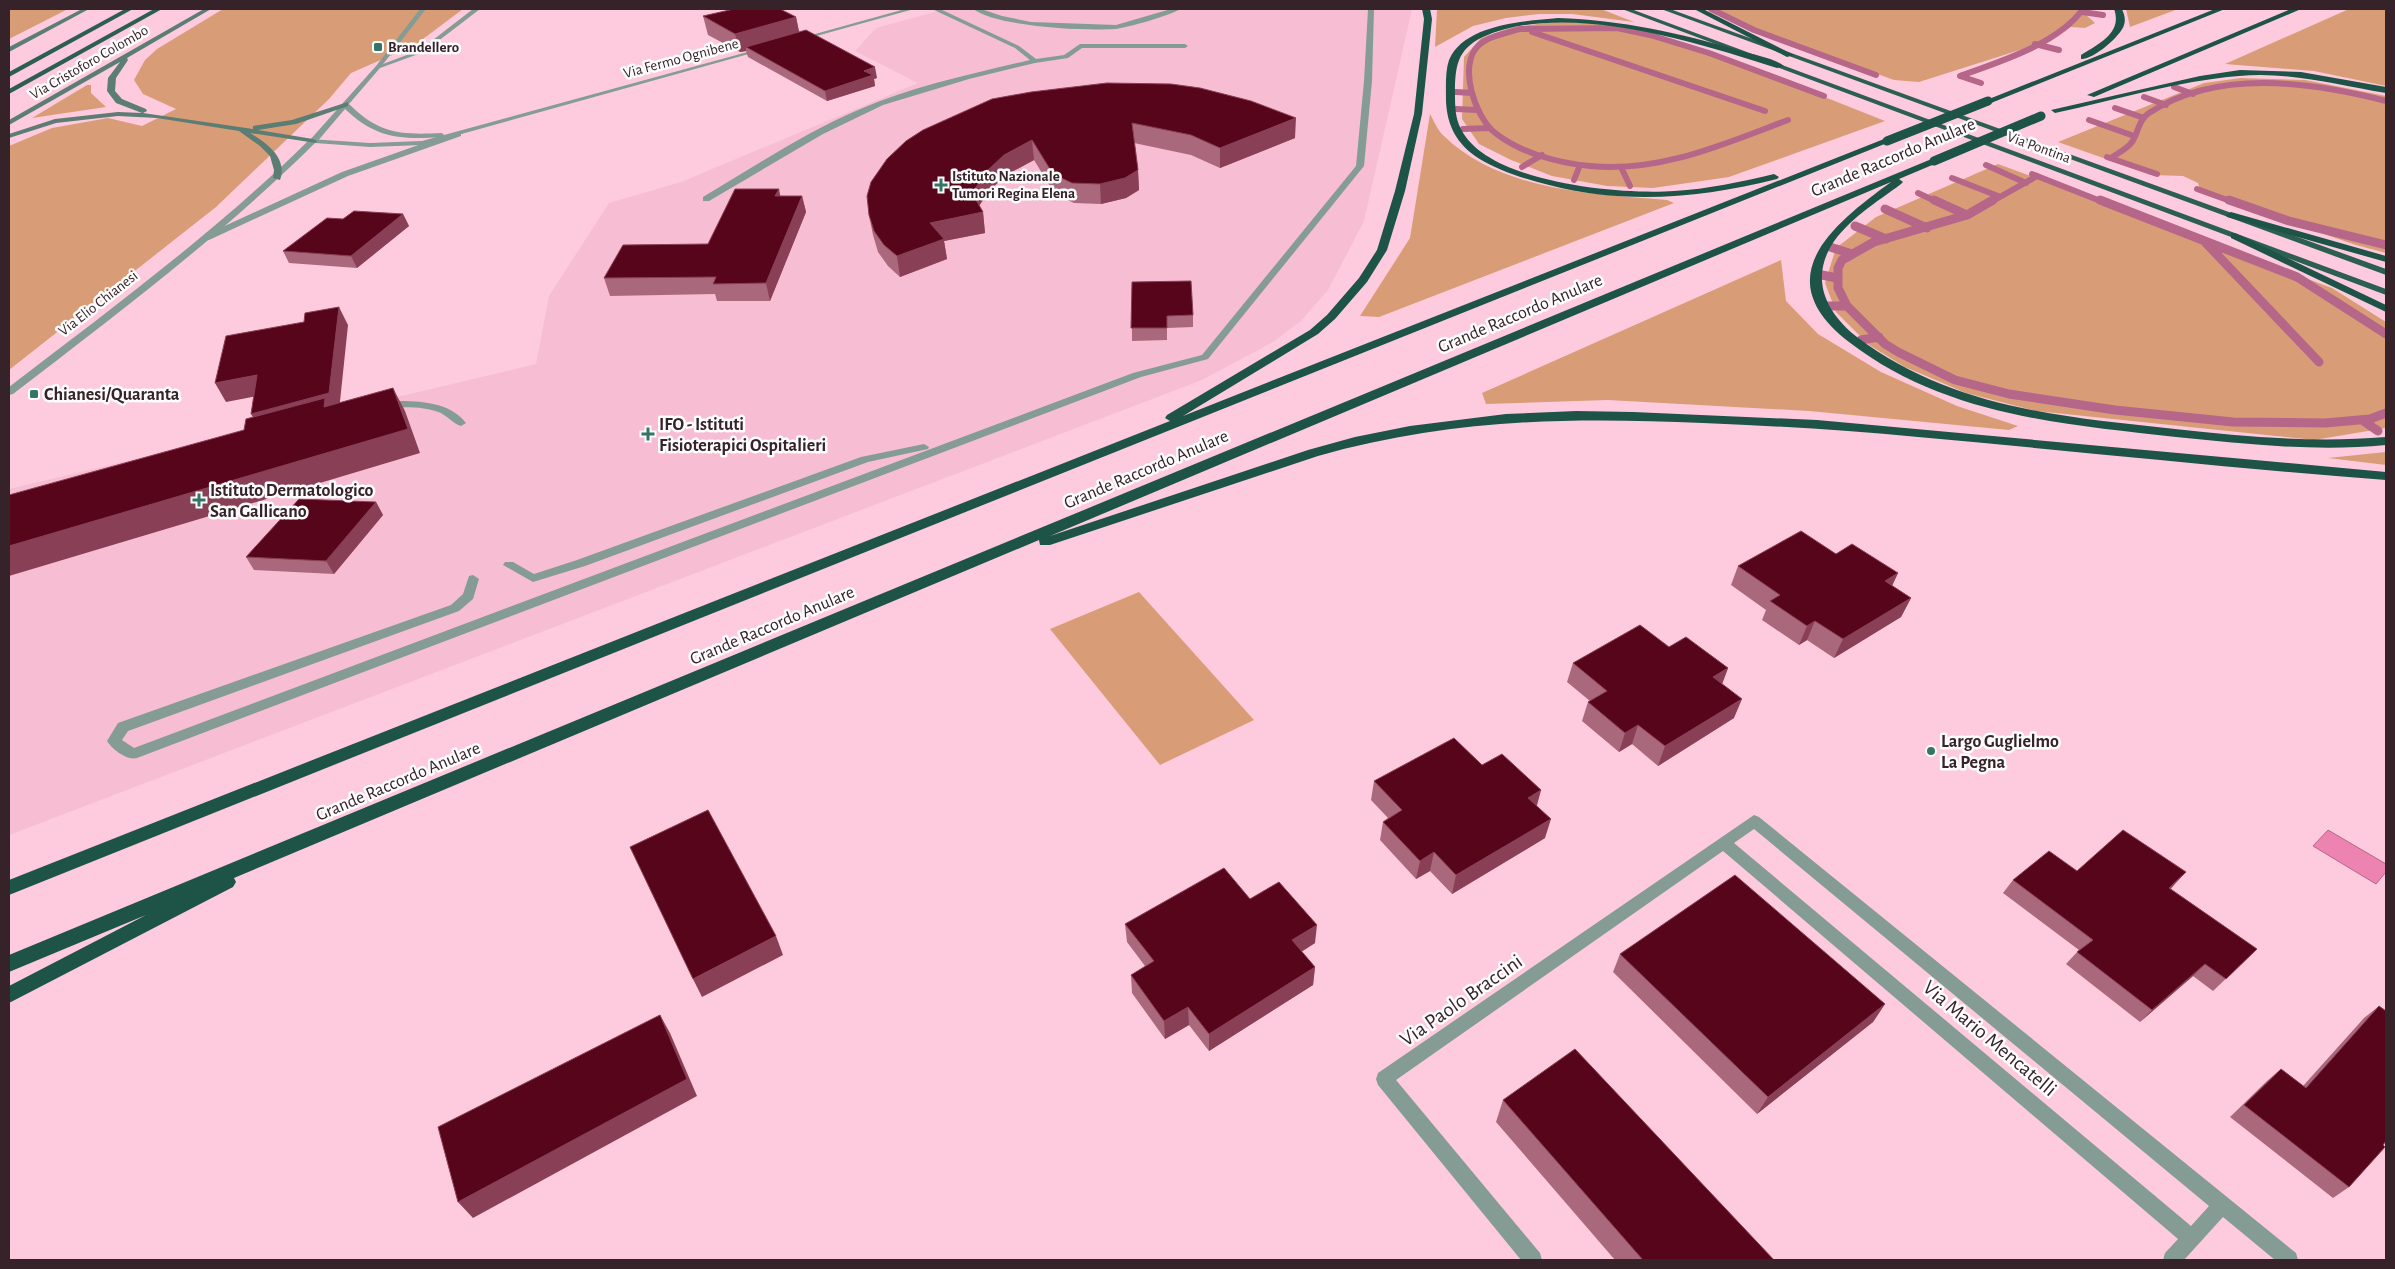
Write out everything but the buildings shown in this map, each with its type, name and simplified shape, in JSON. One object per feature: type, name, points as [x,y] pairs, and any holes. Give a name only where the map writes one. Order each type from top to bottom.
[{"type":"highway","name":"Via Cristoforo Colombo","points":[[9,74],[130,9]]},
{"type":"highway","name":"Via Cristoforo Colombo","points":[[9,92],[159,9]]},
{"type":"highway","points":[[1135,441],[1300,342],[1331,317],[1363,280],[1382,250],[1392,222],[1418,114],[1428,19],[1426,9]]},
{"type":"highway","name":"Via Pontina","points":[[1625,9],[2386,292]]},
{"type":"highway","name":"Via Pontina","points":[[1664,9],[2386,272]]},
{"type":"highway","points":[[1698,9],[1790,55]]},
{"type":"highway","points":[[2064,71],[2110,39],[2121,23],[2122,16],[2118,9]]},
{"type":"highway","name":"Grande Raccordo Anulare","points":[[9,888],[2221,9]]},
{"type":"highway","name":"Grande Raccordo Anulare","points":[[9,964],[2297,9]]},
{"type":"highway","points":[[1780,66],[1642,25],[1584,19],[1535,20],[1491,30],[1470,41],[1456,53],[1451,67],[1452,117],[1460,136],[1467,144],[1500,165],[1551,184],[1610,193],[1669,194],[1715,189],[1763,180],[1848,157]]},
{"type":"highway","points":[[2055,110],[2200,79],[2240,73],[2301,75],[2386,90]]},
{"type":"highway","points":[[1916,168],[1837,232],[1826,245],[1816,273],[1815,285],[1826,313],[1853,340],[1882,360],[1946,390],[1990,405],[2044,418],[2232,439],[2323,444],[2386,442]]},
{"type":"highway","points":[[2231,216],[2386,259]]},
{"type":"highway","points":[[2235,236],[2386,309]]},
{"type":"highway","points":[[937,577],[1334,447],[1410,430],[1506,418],[1576,415],[1817,424],[2386,476]]},
{"type":"highway","points":[[9,995],[324,832]]},
{"type":"main road","points":[[9,50],[86,9]]},
{"type":"main road","name":"Via Cristoforo Colombo","points":[[9,123],[208,9]]},
{"type":"main road","points":[[134,52],[114,73],[110,83],[110,91],[119,101],[157,116]]},
{"type":"main road","points":[[236,129],[285,124],[345,104]]},
{"type":"main road","points":[[9,136],[44,124],[85,116],[118,114],[157,116],[313,141]]},
{"type":"main road","points":[[236,129],[271,152],[279,165],[277,178]]},
{"type":"street","points":[[206,238],[277,178],[313,141],[378,66],[423,9]]},
{"type":"street","points":[[378,66],[422,51],[477,9]]},
{"type":"street","points":[[795,41],[911,9]]},
{"type":"street","points":[[935,9],[1017,47],[1035,61]]},
{"type":"street","points":[[976,9],[1000,18],[1031,24],[1116,27],[1177,9]]},
{"type":"street","points":[[473,579],[469,596],[456,608],[123,727],[114,741],[132,754],[1137,375],[1205,356],[1360,166],[1368,81],[1371,9]]},
{"type":"street","name":"Via Fermo Ognibene","points":[[458,134],[776,46]]},
{"type":"street","points":[[706,198],[806,138],[861,112],[939,84],[1035,61],[1066,57],[1080,46],[1185,46]]},
{"type":"street","points":[[345,104],[362,122],[381,132],[419,136],[458,134]]},
{"type":"street","points":[[313,141],[334,144],[401,145],[422,143],[458,134]]},
{"type":"street","points":[[206,238],[345,174],[458,134]]},
{"type":"street","name":"Via Elio Chianesi","points":[[9,392],[206,238]]},
{"type":"street","points":[[509,565],[533,578],[581,563],[865,459],[917,450],[1126,372],[1137,375]]},
{"type":"street","points":[[373,408],[413,403],[454,414],[461,423]]},
{"type":"street","name":"Via Paolo Braccini","points":[[1533,1260],[1384,1079],[1754,821]]},
{"type":"street","name":"Via Mario Mencatelli","points":[[1754,821],[2288,1260]]},
{"type":"street","name":"Via Mario Mencatelli","points":[[1724,843],[2192,1239]]},
{"type":"street","points":[[2172,1260],[2222,1205]]},
{"type":"shaded area","points":[[9,9],[68,9],[9,39]]},
{"type":"shaded area","points":[[223,9],[463,9],[415,45],[351,73],[329,99],[216,207],[9,370],[9,146],[52,128],[108,118],[142,126],[176,109],[143,94],[134,80],[145,60],[157,49]]},
{"type":"shaded area","name":"IFO - Istituti Fisioterapici Ospitalieri","points":[[946,9],[1412,9],[1364,221],[1328,290],[1301,321],[1273,342],[1202,380],[9,835],[9,489],[536,364],[549,296],[609,203],[681,182],[918,83],[855,51],[876,28]]},
{"type":"shaded area","points":[[1437,9],[1601,9],[1634,22],[1572,14],[1539,14],[1506,18],[1473,26],[1435,47]]},
{"type":"shaded area","points":[[1717,9],[2084,9],[2083,12],[2095,23],[2085,28],[2071,27],[2051,40],[1919,82],[1894,80],[1756,30]]},
{"type":"shaded area","points":[[2126,9],[2178,9],[2130,27]]},
{"type":"shaded area","points":[[2349,9],[2386,9],[2386,86],[2314,71],[2225,64]]},
{"type":"shaded area","points":[[1562,21],[1612,25],[1647,32],[1719,55],[1885,121],[1729,177],[1653,188],[1607,186],[1552,176],[1511,160],[1479,144],[1462,119],[1464,57],[1481,38],[1513,27]]},
{"type":"shaded area","points":[[2241,78],[2305,80],[2386,96],[2386,253],[2356,245],[2201,192],[2198,183],[2183,176],[2151,175],[2058,142],[2204,83]]},
{"type":"shaded area","points":[[87,85],[91,85],[91,93],[106,107],[32,118]]},
{"type":"shaded area","points":[[1430,114],[1442,134],[1467,154],[1492,168],[1520,179],[1579,192],[1667,200],[1674,203],[1379,317],[1360,316],[1410,238]]},
{"type":"shaded area","points":[[1998,164],[2332,288],[2386,322],[2386,428],[2314,440],[2036,411],[1966,393],[1905,367],[1869,345],[1836,312],[1825,283],[1836,248],[1876,217]]},
{"type":"shaded area","points":[[1781,260],[1786,301],[1818,334],[1881,372],[1957,406],[2018,426],[2009,430],[1809,411],[1608,400],[1486,404],[1482,393]]},
{"type":"shaded area","points":[[2386,452],[2386,465],[2328,458]]},
{"type":"shaded area","points":[[1139,592],[1254,720],[1160,765],[1050,629]]},
{"type":"shaded area","points":[[2328,830],[2386,864],[2386,872],[2376,884],[2313,846]]},
{"type":"waterway","points":[[1711,9],[1754,30],[1876,75]]},
{"type":"waterway","points":[[2038,45],[2059,32],[2083,9]]},
{"type":"waterway","points":[[2082,12],[2103,15]]},
{"type":"waterway","points":[[1522,29],[1617,28],[1650,35],[1709,53],[1824,96]]},
{"type":"waterway","points":[[1472,93],[1469,66],[1472,55],[1478,46],[1492,37],[1520,29]]},
{"type":"waterway","points":[[1532,32],[1765,111]]},
{"type":"waterway","points":[[1981,83],[1960,76],[2009,58],[2038,45]]},
{"type":"waterway","points":[[2038,45],[2059,50]]},
{"type":"waterway","points":[[2192,94],[2205,89],[2235,84],[2265,83],[2327,89],[2386,101]]},
{"type":"waterway","points":[[2174,87],[2192,94]]},
{"type":"waterway","points":[[1456,92],[1472,93]]},
{"type":"waterway","points":[[1472,93],[1481,115],[1494,132],[1515,146],[1540,156]]},
{"type":"waterway","points":[[2165,105],[2192,94]]},
{"type":"waterway","points":[[2144,97],[2165,105]]},
{"type":"waterway","points":[[2144,118],[2149,113],[2165,105]]},
{"type":"waterway","points":[[2115,108],[2144,118]]},
{"type":"waterway","points":[[1456,109],[1477,110]]},
{"type":"waterway","points":[[2111,158],[2130,144],[2144,118]]},
{"type":"waterway","points":[[1540,156],[1590,166],[1616,167],[1641,165],[1691,155],[1788,120]]},
{"type":"waterway","points":[[2089,120],[2134,136]]},
{"type":"waterway","points":[[1463,129],[1489,128]]},
{"type":"waterway","points":[[1522,167],[1540,156]]},
{"type":"waterway","points":[[2107,157],[2157,174]]},
{"type":"waterway","points":[[1574,180],[1580,165]]},
{"type":"waterway","points":[[1986,165],[2025,183]]},
{"type":"waterway","points":[[1621,167],[1630,186]]},
{"type":"waterway","points":[[2032,174],[2103,202]]},
{"type":"waterway","points":[[2025,183],[2037,176]]},
{"type":"waterway","points":[[1952,178],[1998,196]]},
{"type":"waterway","points":[[1991,202],[2025,183]]},
{"type":"waterway","points":[[2197,189],[2233,202]]},
{"type":"waterway","points":[[1918,193],[1937,202]]},
{"type":"waterway","points":[[1934,200],[1967,215]]},
{"type":"waterway","points":[[1967,215],[1993,200]]},
{"type":"waterway","points":[[2100,200],[2297,277],[2386,334]]},
{"type":"waterway","points":[[2229,200],[2289,221],[2386,245]]},
{"type":"waterway","points":[[1885,209],[1925,227]]},
{"type":"waterway","points":[[1925,227],[1967,215]]},
{"type":"waterway","points":[[1855,226],[1885,239]]},
{"type":"waterway","points":[[1885,239],[1925,227]]},
{"type":"waterway","points":[[1847,306],[1838,288],[1838,268],[1842,260],[1874,242],[1885,239]]},
{"type":"waterway","points":[[2205,242],[2319,362]]},
{"type":"waterway","points":[[1827,246],[1852,254]]},
{"type":"waterway","points":[[1817,274],[1837,278]]},
{"type":"waterway","points":[[1827,306],[1847,306]]},
{"type":"waterway","points":[[1847,306],[1878,337]]},
{"type":"waterway","points":[[1861,340],[1878,337]]},
{"type":"waterway","points":[[1878,337],[1898,352],[1955,380],[2009,394],[2115,410],[2233,422],[2325,423],[2370,419],[2386,413]]},
{"type":"waterway","points":[[2362,420],[2378,431]]},
{"type":"place","name":"Brandellero","points":[[378,47]]},
{"type":"place","name":"Istituto Nazionale Tumori Regina Elena","points":[[941,185]]},
{"type":"place","name":"Chianesi/Quaranta","points":[[34,394]]},
{"type":"place","name":"IFO - Istituti Fisioterapici Ospitalieri","points":[[648,434]]},
{"type":"place","name":"Istituto Dermatologico San Gallicano","points":[[199,500]]},
{"type":"place","name":"Largo Guglielmo La Pegna","points":[[1931,751]]}]
